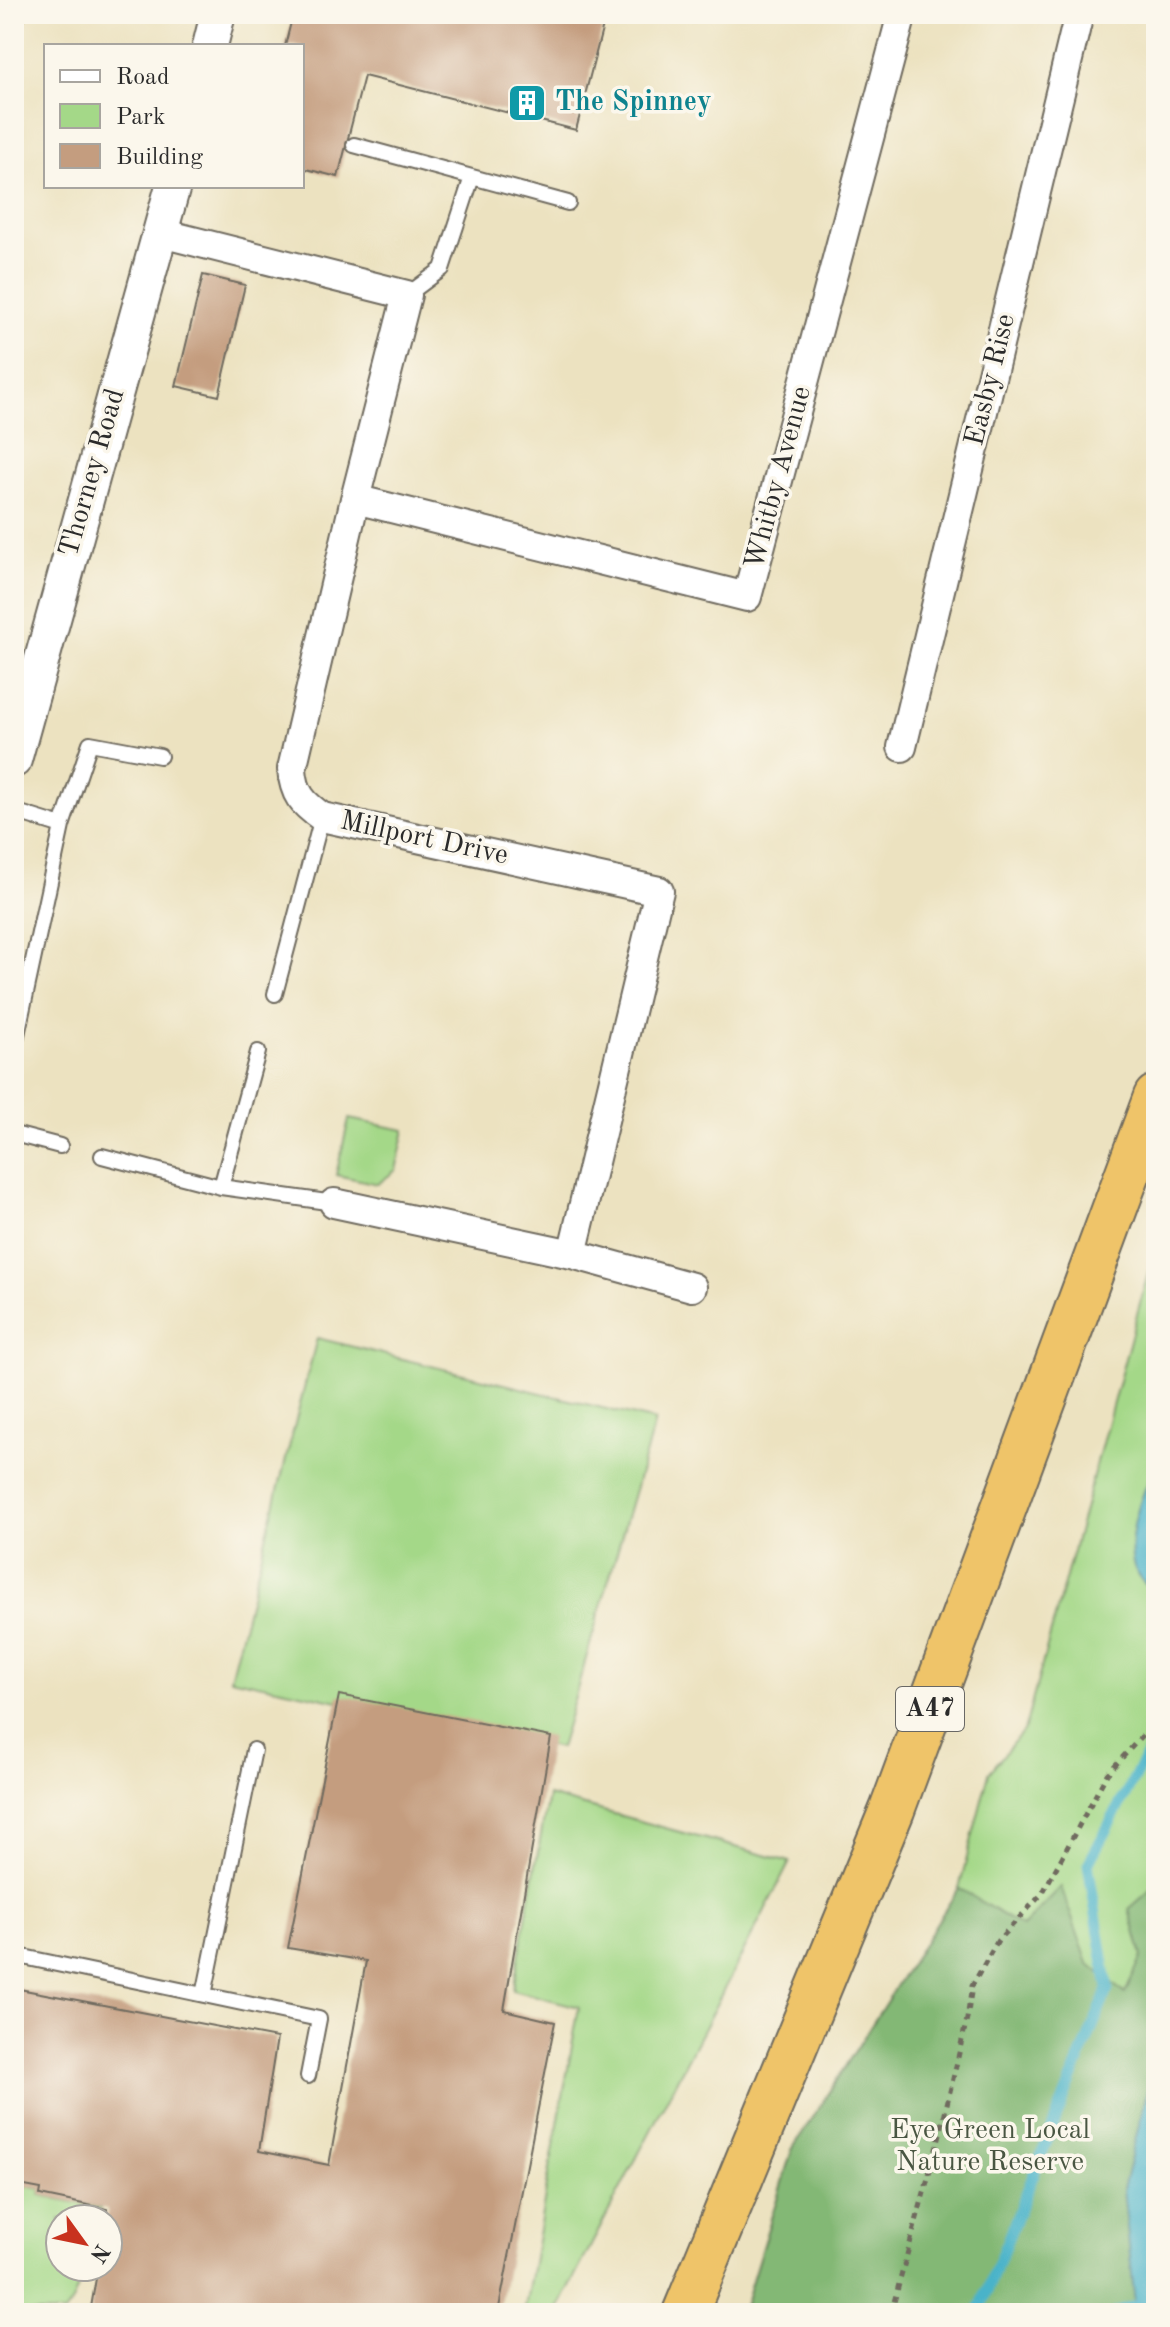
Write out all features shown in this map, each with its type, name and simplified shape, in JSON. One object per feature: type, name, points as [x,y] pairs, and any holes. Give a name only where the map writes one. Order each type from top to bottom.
[{"type":"highway","name":"A47","points":[[685,2313],[892,1810],[1156,1097]]},
{"type":"street","points":[[210,44],[218,14]]},
{"type":"street","name":"Whitby Avenue","points":[[355,499],[747,597],[902,14]]},
{"type":"street","name":"Easby Rise","points":[[902,747],[1079,14]]},
{"type":"street","name":"Thorney Road","points":[[16,747],[172,188]]},
{"type":"street","points":[[161,233],[407,295]]},
{"type":"street","name":"Millport Drive","points":[[407,295],[355,499],[292,769],[293,788],[307,807],[322,817],[659,891],[572,1254]]},
{"type":"street","points":[[334,1203],[572,1254],[692,1287]]},
{"type":"lane","points":[[354,145],[568,203]]},
{"type":"lane","points":[[407,295],[442,269],[472,177]]},
{"type":"lane","points":[[14,1049],[62,826],[90,743],[160,756]]},
{"type":"lane","points":[[14,811],[62,826]]},
{"type":"lane","points":[[275,994],[322,817]]},
{"type":"lane","points":[[221,1187],[258,1052]]},
{"type":"lane","points":[[14,1134],[60,1146]]},
{"type":"lane","points":[[102,1156],[221,1187],[334,1203]]},
{"type":"lane","points":[[204,1995],[254,1750]]},
{"type":"lane","points":[[14,1955],[319,2019],[308,2076]]},
{"type":"path","points":[[14,30],[27,14]]},
{"type":"path","points":[[891,2313],[939,2138],[972,1986],[998,1940],[1042,1894],[1107,1774],[1156,1721]]},
{"type":"green space","points":[[349,1119],[405,1130],[396,1170],[378,1184],[336,1175]]},
{"type":"green space","name":"Eye Green Local Nature Reserve","points":[[1156,1244],[1156,2313],[742,2313],[792,2150],[959,1888],[989,1773],[1025,1728]]},
{"type":"green space","points":[[317,1338],[655,1421],[560,1748],[230,1678]]},
{"type":"green space","points":[[548,1796],[790,1862],[556,2313],[524,2313],[579,2007],[513,1990]]},
{"type":"green space","name":"Eye Green Local Nature Reserve","points":[[1156,1885],[1156,2056],[1151,2069],[1136,2313],[742,2313],[792,2150],[959,1888],[1022,1927],[1061,1887],[1088,1963],[1125,1994],[1142,1956],[1129,1909]]},
{"type":"green space","points":[[14,2184],[41,2189],[40,2195],[78,2203],[44,2203],[44,2283],[80,2283],[64,2313],[14,2313]]},
{"type":"water","points":[[1156,1468],[1156,1596],[1136,1571],[1132,1547],[1140,1504]]},
{"type":"water","points":[[1156,2056],[1156,2313],[1136,2313],[1123,2189]]},
{"type":"building","name":"The Spinney","points":[[293,14],[486,14],[515,21],[516,14],[606,14],[576,130],[364,76],[338,177],[304,168],[304,44],[286,44]]},
{"type":"building","points":[[203,275],[245,285],[219,396],[176,386]]},
{"type":"building","points":[[339,1695],[551,1737],[504,2010],[555,2022],[498,2313],[90,2313],[95,2283],[124,2283],[124,2203],[78,2203],[40,2195],[41,2189],[14,2184],[14,1988],[277,2038],[259,2151],[329,2165],[366,1961],[288,1948]]},
{"type":"waterway","points":[[978,2313],[1108,1989],[1088,1864],[1156,1737]]},
{"type":"waterway","points":[[1116,2313],[1135,2306]]},
{"type":"place","name":"The Spinney","points":[[527,103]]}]
